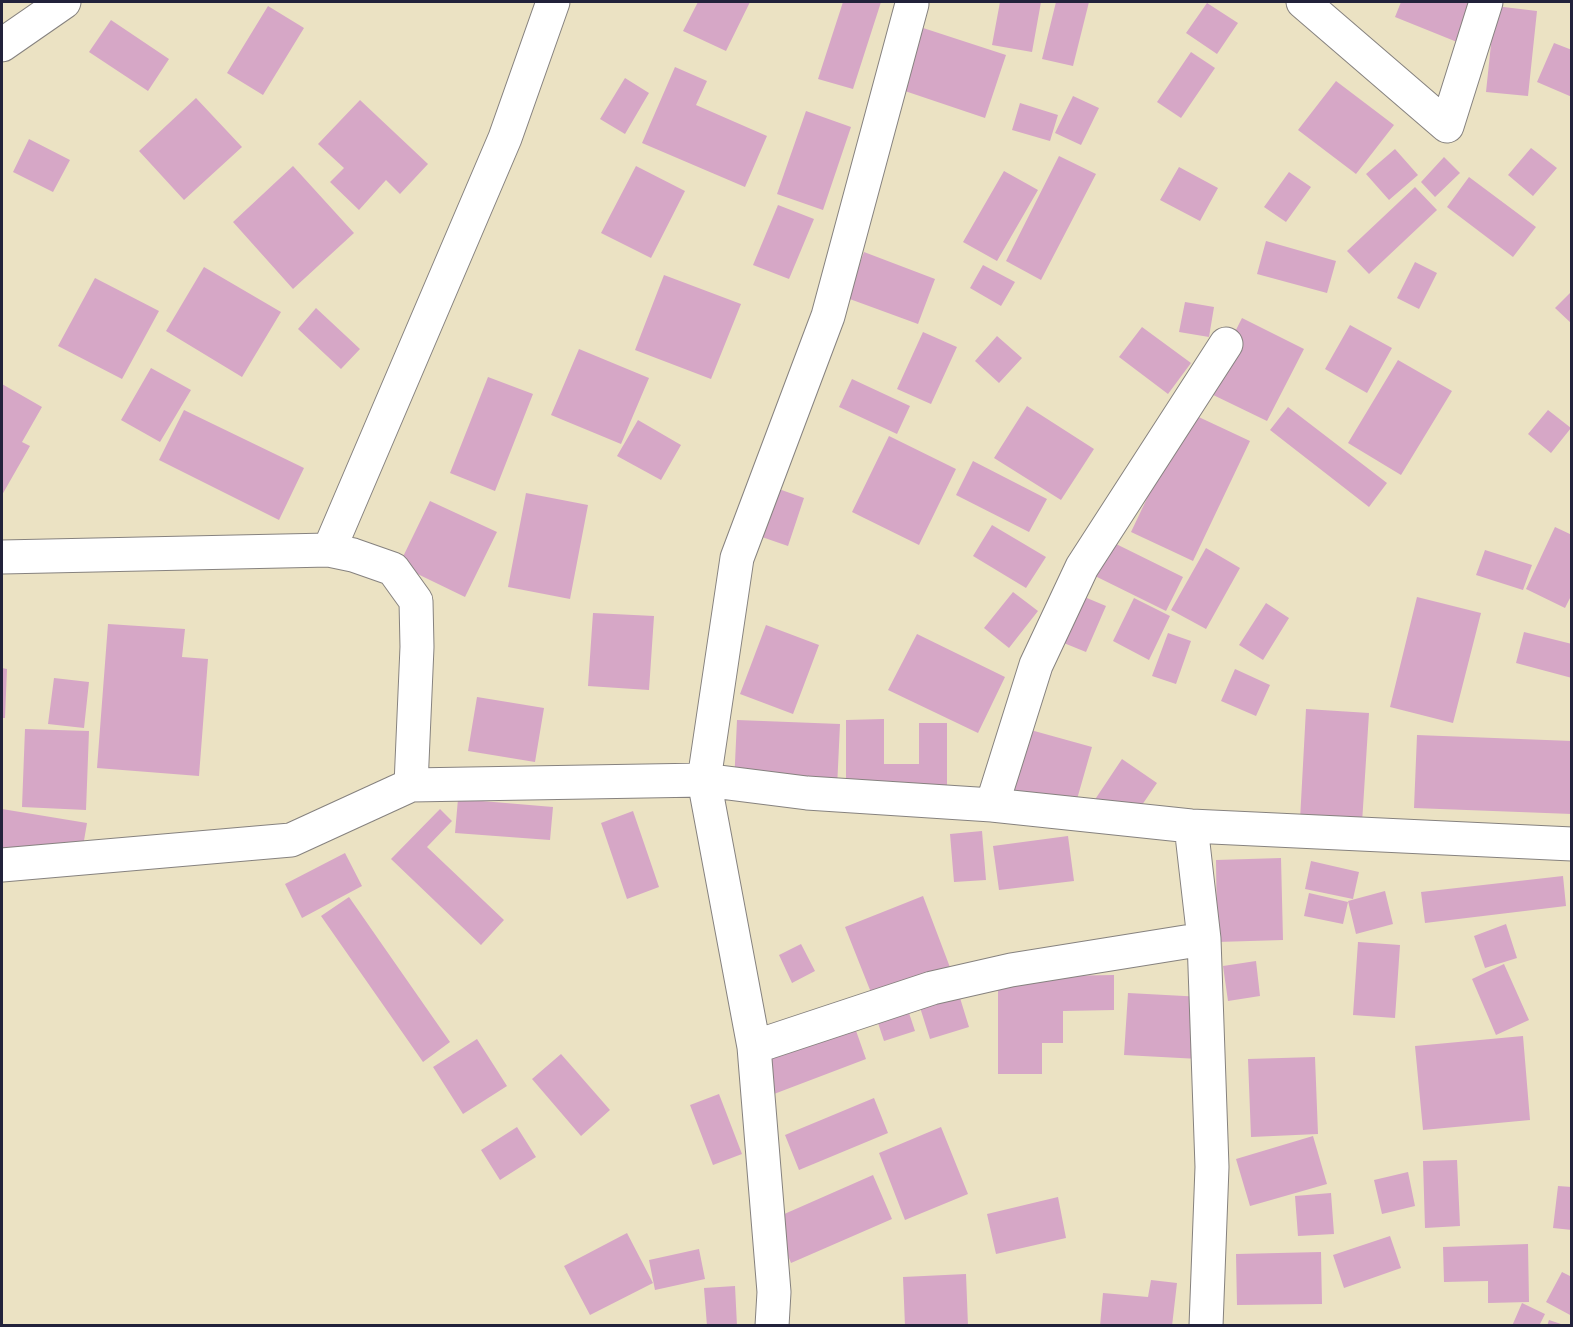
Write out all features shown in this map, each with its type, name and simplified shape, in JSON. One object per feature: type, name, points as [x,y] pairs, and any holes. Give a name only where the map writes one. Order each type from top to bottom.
[{"type":"street","points":[[2,45],[64,2]]},
{"type":"street","points":[[329,550],[505,138],[553,2]]},
{"type":"street","points":[[1303,2],[1447,126],[1486,2]]},
{"type":"street","points":[[772,1326],[774,1292],[754,1047],[704,780],[737,558],[828,316],[912,4]]},
{"type":"street","points":[[992,805],[1036,665],[1082,567],[1226,344]]},
{"type":"street","points":[[2,557],[329,550],[353,555],[393,569],[416,601],[417,647],[411,785]]},
{"type":"street","points":[[2,865],[291,840],[411,785],[704,780],[807,793],[992,805],[1191,825],[1572,844]]},
{"type":"street","points":[[1191,825],[1204,939],[1212,1167],[1206,1326]]},
{"type":"street","points":[[754,1047],[932,988],[1011,970],[1204,939]]},
{"type":"building","points":[[698,2],[750,2],[726,51],[683,31]]},
{"type":"building","points":[[843,2],[881,2],[853,89],[818,79]]},
{"type":"building","points":[[1000,2],[1041,2],[1032,52],[992,45]]},
{"type":"building","points":[[1056,2],[1089,2],[1073,66],[1042,59]]},
{"type":"building","points":[[1401,2],[1473,2],[1457,42],[1395,17]]},
{"type":"building","points":[[1207,3],[1238,23],[1217,54],[1186,33]]},
{"type":"building","points":[[268,6],[304,28],[263,95],[227,73]]},
{"type":"building","points":[[1495,6],[1537,11],[1528,96],[1486,92]]},
{"type":"building","points":[[111,20],[169,59],[148,91],[89,52]]},
{"type":"building","points":[[917,26],[1006,55],[985,118],[896,88]]},
{"type":"building","points":[[1554,43],[1572,50],[1572,97],[1537,82]]},
{"type":"building","points":[[1191,52],[1215,68],[1181,118],[1157,102]]},
{"type":"building","points":[[675,67],[707,81],[696,105],[767,136],[745,187],[642,143]]},
{"type":"building","points":[[625,78],[649,93],[625,134],[600,119]]},
{"type":"building","points":[[1336,81],[1394,125],[1356,174],[1298,130]]},
{"type":"building","points":[[1073,96],[1099,108],[1081,145],[1055,133]]},
{"type":"building","points":[[196,98],[242,147],[184,200],[139,151]]},
{"type":"building","points":[[360,100],[428,164],[400,194],[386,180],[359,210],[330,182],[344,168],[318,144]]},
{"type":"building","points":[[1020,103],[1058,115],[1050,141],[1012,130]]},
{"type":"building","points":[[806,111],[851,127],[823,210],[777,194]]},
{"type":"building","points":[[29,139],[70,160],[53,192],[13,172]]},
{"type":"building","points":[[1531,148],[1557,168],[1533,196],[1508,175]]},
{"type":"building","points":[[1395,149],[1418,175],[1389,200],[1366,174]]},
{"type":"building","points":[[1059,156],[1096,174],[1041,280],[1006,261]]},
{"type":"building","points":[[1444,157],[1460,173],[1435,197],[1421,182]]},
{"type":"building","points":[[293,166],[354,233],[293,289],[233,222]]},
{"type":"building","points":[[636,166],[685,191],[651,258],[601,233]]},
{"type":"building","points":[[1179,167],[1218,188],[1200,221],[1160,200]]},
{"type":"building","points":[[1004,171],[1038,190],[997,261],[963,242]]},
{"type":"building","points":[[1289,172],[1311,187],[1286,222],[1264,207]]},
{"type":"building","points":[[1469,177],[1536,227],[1513,257],[1447,207]]},
{"type":"building","points":[[1415,187],[1437,210],[1369,274],[1347,251]]},
{"type":"building","points":[[778,205],[814,219],[789,279],[753,265]]},
{"type":"building","points":[[1266,241],[1336,261],[1327,293],[1257,274]]},
{"type":"building","points":[[864,252],[935,279],[918,324],[847,298]]},
{"type":"building","points":[[1415,262],[1437,273],[1419,309],[1397,298]]},
{"type":"building","points":[[983,265],[1015,282],[1001,306],[970,288]]},
{"type":"building","points":[[204,267],[281,312],[242,377],[166,331]]},
{"type":"building","points":[[664,275],[741,304],[711,379],[635,350]]},
{"type":"building","points":[[95,278],[159,311],[122,379],[58,346]]},
{"type":"building","points":[[1572,291],[1572,324],[1555,308]]},
{"type":"building","points":[[1185,302],[1214,307],[1209,337],[1179,332]]},
{"type":"building","points":[[316,308],[360,349],[341,369],[298,329]]},
{"type":"building","points":[[1242,318],[1304,349],[1267,421],[1205,391]]},
{"type":"building","points":[[1350,325],[1392,348],[1367,393],[1325,369]]},
{"type":"building","points":[[1142,327],[1191,363],[1168,394],[1119,357]]},
{"type":"building","points":[[923,332],[957,347],[931,404],[897,389]]},
{"type":"building","points":[[997,336],[1022,358],[999,383],[975,361]]},
{"type":"building","points":[[579,349],[649,378],[621,444],[551,415]]},
{"type":"building","points":[[1398,360],[1452,391],[1401,475],[1348,443]]},
{"type":"building","points":[[151,368],[191,390],[160,442],[121,420]]},
{"type":"building","points":[[488,377],[533,394],[495,491],[450,473]]},
{"type":"building","points":[[852,379],[910,406],[897,434],[839,407]]},
{"type":"building","points":[[2,384],[42,407],[22,442],[30,446],[2,495]]},
{"type":"building","points":[[1027,406],[1094,449],[1061,500],[994,458]]},
{"type":"building","points":[[1288,407],[1387,483],[1369,507],[1270,430]]},
{"type":"building","points":[[184,410],[304,468],[279,520],[159,460]]},
{"type":"building","points":[[1548,410],[1571,428],[1551,453],[1528,434]]},
{"type":"building","points":[[1188,412],[1250,441],[1193,561],[1131,532]]},
{"type":"building","points":[[638,420],[681,445],[661,480],[617,456]]},
{"type":"building","points":[[889,436],[956,469],[919,545],[852,512]]},
{"type":"building","points":[[973,461],[1047,499],[1029,532],[956,495]]},
{"type":"building","points":[[776,488],[804,498],[788,546],[759,536]]},
{"type":"building","points":[[526,493],[588,505],[570,599],[508,587]]},
{"type":"building","points":[[430,501],[497,532],[465,597],[399,565]]},
{"type":"building","points":[[992,525],[1046,557],[1026,588],[973,556]]},
{"type":"building","points":[[1555,527],[1572,535],[1572,594],[1565,608],[1526,589]]},
{"type":"building","points":[[1108,540],[1183,577],[1166,611],[1091,574]]},
{"type":"building","points":[[1206,548],[1240,568],[1206,629],[1171,610]]},
{"type":"building","points":[[1485,550],[1532,565],[1523,590],[1476,575]]},
{"type":"building","points":[[1063,588],[1106,606],[1086,652],[1044,635]]},
{"type":"building","points":[[1013,592],[1038,611],[1009,648],[984,628]]},
{"type":"building","points":[[1417,597],[1481,613],[1453,723],[1390,707]]},
{"type":"building","points":[[1134,598],[1170,616],[1149,660],[1113,641]]},
{"type":"building","points":[[1266,603],[1289,618],[1263,660],[1239,645]]},
{"type":"building","points":[[593,613],[654,616],[649,690],[588,686]]},
{"type":"building","points":[[108,624],[185,629],[182,657],[208,659],[199,776],[97,768]]},
{"type":"building","points":[[766,625],[819,645],[793,714],[740,694]]},
{"type":"building","points":[[1524,632],[1572,644],[1572,678],[1516,663]]},
{"type":"building","points":[[1168,633],[1191,641],[1176,684],[1152,676]]},
{"type":"building","points":[[917,634],[1005,677],[978,733],[888,690]]},
{"type":"building","points":[[2,668],[7,669],[5,718],[2,718]]},
{"type":"building","points":[[1235,669],[1270,685],[1256,716],[1221,701]]},
{"type":"building","points":[[54,678],[89,682],[84,728],[48,724]]},
{"type":"building","points":[[477,697],[544,708],[535,762],[468,751]]},
{"type":"building","points":[[1306,709],[1369,713],[1362,823],[1300,820]]},
{"type":"building","points":[[884,719],[884,764],[919,764],[919,723],[947,723],[947,794],[846,794],[846,720]]},
{"type":"building","points":[[737,720],[840,724],[837,788],[734,784]]},
{"type":"building","points":[[1009,724],[1092,747],[1073,813],[989,789]]},
{"type":"building","points":[[25,729],[89,731],[86,810],[22,807]]},
{"type":"building","points":[[1417,735],[1572,741],[1572,814],[1414,808]]},
{"type":"building","points":[[1122,759],[1157,783],[1129,824],[1094,801]]},
{"type":"building","points":[[458,799],[553,807],[550,840],[455,833]]},
{"type":"building","points":[[2,809],[87,823],[80,864],[2,851]]},
{"type":"building","points":[[440,809],[452,821],[427,847],[504,920],[481,945],[391,859]]},
{"type":"building","points":[[633,811],[659,887],[627,899],[601,823]]},
{"type":"building","points":[[982,831],[986,880],[954,882],[950,834]]},
{"type":"building","points":[[1068,836],[1074,881],[999,890],[993,846]]},
{"type":"building","points":[[345,853],[362,886],[302,918],[285,884]]},
{"type":"building","points":[[1281,858],[1283,940],[1217,942],[1216,860]]},
{"type":"building","points":[[1311,861],[1359,872],[1353,899],[1305,889]]},
{"type":"building","points":[[1563,876],[1566,906],[1425,923],[1421,892]]},
{"type":"building","points":[[1385,891],[1393,924],[1356,934],[1348,901]]},
{"type":"building","points":[[1309,893],[1348,902],[1343,924],[1304,916]]},
{"type":"building","points":[[923,896],[951,970],[874,1000],[845,927]]},
{"type":"building","points":[[349,897],[450,1042],[423,1062],[321,916]]},
{"type":"building","points":[[1506,924],[1517,958],[1485,968],[1474,936]]},
{"type":"building","points":[[1358,942],[1400,945],[1395,1018],[1353,1015]]},
{"type":"building","points":[[801,944],[815,971],[792,983],[779,955]]},
{"type":"building","points":[[1256,961],[1260,996],[1228,1001],[1223,966]]},
{"type":"building","points":[[1504,964],[1529,1020],[1496,1035],[1472,979]]},
{"type":"building","points":[[1114,975],[1114,1010],[1063,1011],[1063,1043],[1042,1043],[1042,1074],[998,1074],[998,977]]},
{"type":"building","points":[[956,985],[969,1027],[930,1039],[917,998]]},
{"type":"building","points":[[1128,993],[1203,997],[1199,1059],[1124,1055]]},
{"type":"building","points":[[907,1007],[915,1031],[884,1041],[876,1017]]},
{"type":"building","points":[[854,1025],[866,1059],[774,1094],[761,1060]]},
{"type":"building","points":[[1523,1036],[1530,1120],[1423,1130],[1415,1046]]},
{"type":"building","points":[[477,1039],[507,1086],[463,1114],[433,1067]]},
{"type":"building","points":[[561,1054],[610,1110],[581,1136],[532,1079]]},
{"type":"building","points":[[1315,1057],[1318,1134],[1251,1137],[1248,1059]]},
{"type":"building","points":[[719,1094],[742,1154],[713,1165],[690,1105]]},
{"type":"building","points":[[874,1098],[888,1133],[799,1170],[785,1135]]},
{"type":"building","points":[[517,1127],[536,1157],[500,1180],[481,1150]]},
{"type":"building","points":[[941,1127],[968,1194],[905,1220],[879,1153]]},
{"type":"building","points":[[1313,1136],[1327,1184],[1250,1206],[1236,1159]]},
{"type":"building","points":[[1457,1160],[1460,1226],[1425,1228],[1423,1161]]},
{"type":"building","points":[[1408,1172],[1415,1206],[1382,1214],[1374,1180]]},
{"type":"building","points":[[873,1175],[892,1219],[791,1263],[773,1219]]},
{"type":"building","points":[[1558,1186],[1572,1187],[1572,1230],[1553,1228]]},
{"type":"building","points":[[1331,1193],[1334,1234],[1298,1236],[1295,1196]]},
{"type":"building","points":[[1058,1197],[1066,1238],[996,1254],[987,1214]]},
{"type":"building","points":[[627,1233],[653,1283],[590,1315],[564,1266]]},
{"type":"building","points":[[1390,1236],[1401,1268],[1344,1288],[1333,1255]]},
{"type":"building","points":[[1528,1244],[1529,1302],[1488,1303],[1488,1281],[1444,1282],[1443,1247]]},
{"type":"building","points":[[699,1249],[705,1279],[655,1290],[649,1260]]},
{"type":"building","points":[[1321,1252],[1322,1304],[1237,1305],[1236,1254]]},
{"type":"building","points":[[1562,1272],[1572,1277],[1572,1316],[1546,1302]]},
{"type":"building","points":[[966,1274],[968,1326],[905,1326],[903,1277]]},
{"type":"building","points":[[1151,1280],[1177,1283],[1172,1326],[1100,1326],[1103,1293],[1148,1297]]},
{"type":"building","points":[[735,1286],[737,1326],[707,1326],[704,1288]]},
{"type":"building","points":[[1522,1303],[1545,1314],[1539,1326],[1512,1326]]},
{"type":"building","points":[[1549,1320],[1564,1325],[1564,1326],[1547,1326]]}]
